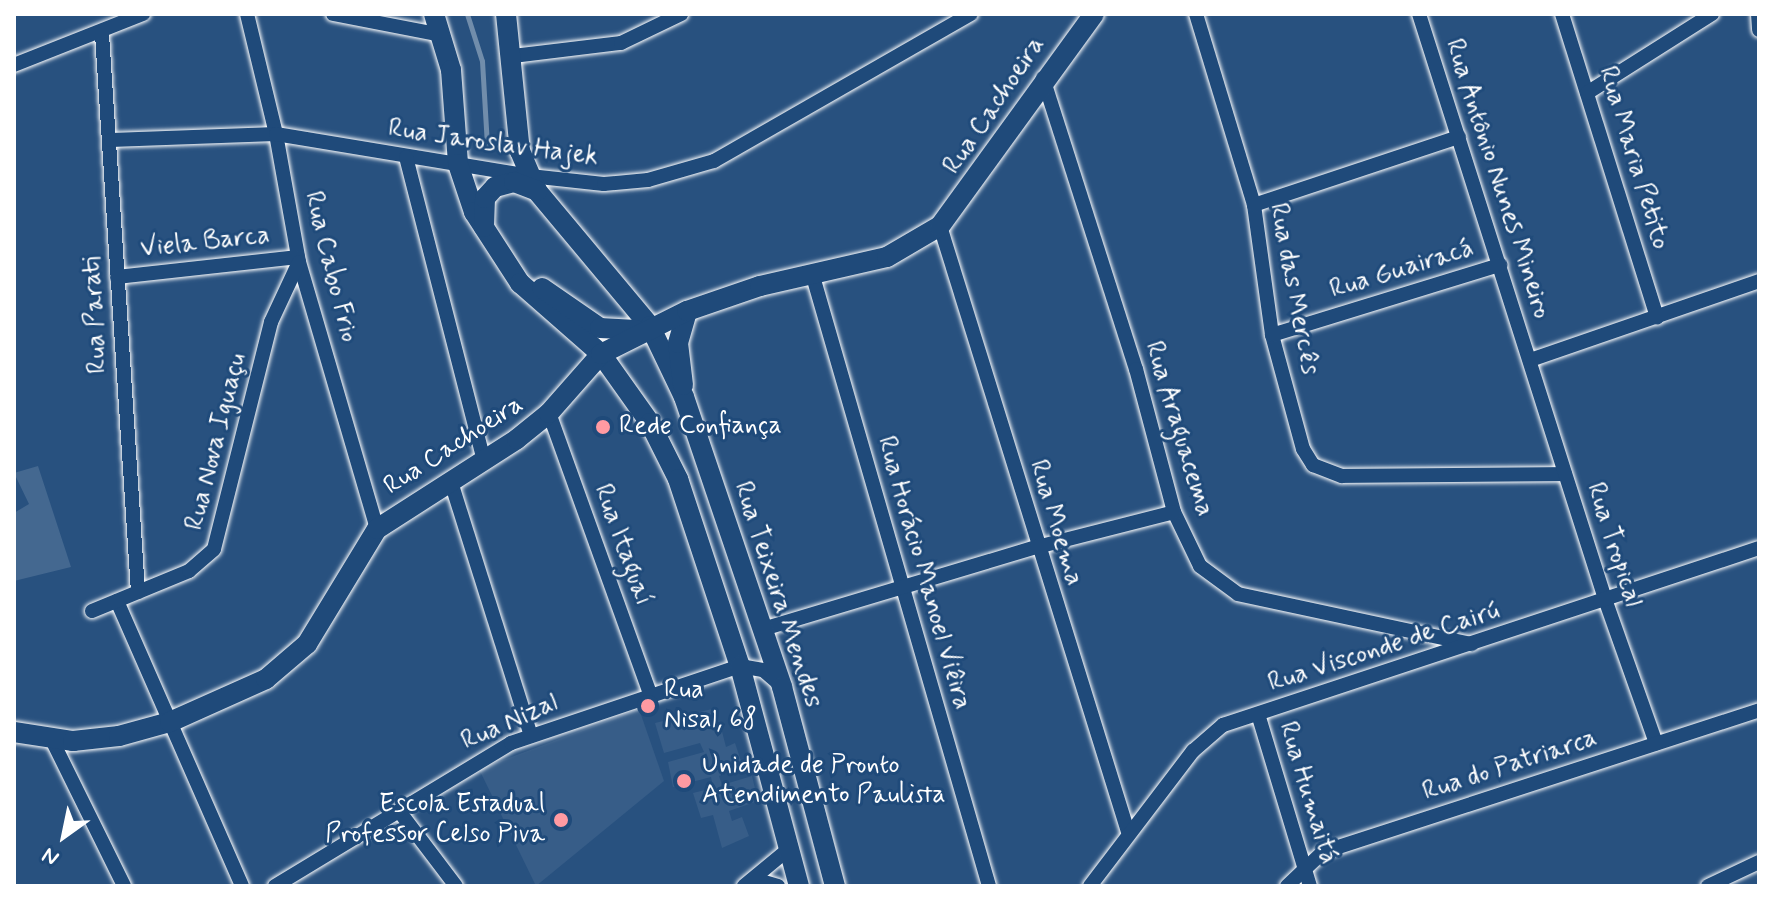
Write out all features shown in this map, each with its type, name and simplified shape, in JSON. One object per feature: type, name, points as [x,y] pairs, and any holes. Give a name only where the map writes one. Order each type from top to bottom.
[{"type":"main road","points":[[434,14],[451,70],[458,164],[485,233],[502,261],[540,303],[601,354],[650,423],[678,479],[740,666],[799,886]]},
{"type":"main road","points":[[485,233],[485,198],[502,180],[534,184],[516,129],[513,56],[506,14]]},
{"type":"main road","name":"Rua Cachoeira","points":[[14,732],[51,738],[97,740],[170,722],[266,679],[291,662],[307,644],[377,529],[484,461],[549,413],[601,354],[650,326],[687,311],[812,273],[887,257],[940,226],[1043,77],[1094,14]]},
{"type":"main road","name":"Rua Teixeira Mendes","points":[[534,184],[650,326],[684,397],[782,687],[835,886]]},
{"type":"main road","points":[[502,261],[600,328],[620,332],[650,326]]},
{"type":"main road","points":[[684,397],[678,343],[687,311]]},
{"type":"street","points":[[14,65],[102,34],[143,14]]},
{"type":"street","name":"Rua Cabo Frio","points":[[247,14],[276,134],[298,260],[377,529]]},
{"type":"street","points":[[333,14],[441,35]]},
{"type":"street","points":[[513,56],[621,43],[681,14]]},
{"type":"street","name":"Rua Jaroslav Hajek","points":[[534,184],[604,184],[692,170],[971,14]]},
{"type":"street","points":[[1197,17],[1214,14]]},
{"type":"street","name":"Rua Antônio Nunes Mineiro","points":[[1419,14],[1530,360]]},
{"type":"street","name":"Rua Maria Petito","points":[[1562,14],[1657,317]]},
{"type":"street","points":[[1587,93],[1712,14]]},
{"type":"street","points":[[1758,14],[1759,30]]},
{"type":"street","name":"Rua das Mercês","points":[[1197,17],[1254,205],[1272,335],[1303,449],[1326,473],[1565,474]]},
{"type":"street","name":"Rua Parati","points":[[102,34],[138,592]]},
{"type":"street","name":"Rua Araguacema","points":[[1043,77],[1136,369],[1174,512],[1200,566],[1238,594],[1472,644]]},
{"type":"street","name":"Rua Jaroslav Hajek","points":[[111,140],[276,134],[458,164],[502,180]]},
{"type":"street","points":[[1254,205],[1459,137]]},
{"type":"street","points":[[406,157],[484,461]]},
{"type":"street","name":"Rua Moema","points":[[940,226],[1037,547],[1128,832]]},
{"type":"street","name":"Viela Barca","points":[[117,277],[298,260]]},
{"type":"street","name":"Rua Nova Iguaçu","points":[[92,611],[189,571],[219,540],[271,322],[298,260]]},
{"type":"street","name":"Rua Guairacá","points":[[1272,335],[1500,265]]},
{"type":"street","name":"Rua Horácio Manoel Viêira","points":[[812,273],[989,886]]},
{"type":"street","points":[[1530,360],[1759,281]]},
{"type":"street","name":"Rua Tropical","points":[[1530,360],[1606,602],[1656,743]]},
{"type":"street","name":"Rua Itaguaí","points":[[549,413],[650,694]]},
{"type":"street","points":[[451,482],[531,736]]},
{"type":"street","points":[[763,629],[1037,547],[1174,512]]},
{"type":"street","name":"Rua Visconde de Cairú","points":[[1090,886],[1128,832],[1207,735],[1258,714],[1606,602],[1759,548]]},
{"type":"street","points":[[117,601],[242,886]]},
{"type":"street","points":[[740,666],[763,670],[782,687]]},
{"type":"street","name":"Rua Nizal","points":[[284,884],[484,757],[531,736],[740,666]]},
{"type":"street","name":"Rua do Patriarca","points":[[1287,886],[1303,866],[1323,852],[1759,710]]},
{"type":"street","name":"Rua Humaitá","points":[[1258,714],[1310,886]]},
{"type":"street","points":[[51,738],[124,886]]},
{"type":"street","points":[[399,811],[456,886]]},
{"type":"street","points":[[749,882],[791,847]]},
{"type":"street","points":[[1708,886],[1759,862]]},
{"type":"street","points":[[749,882],[778,886]]},
{"type":"shaded area","points":[[38,466],[71,567],[14,581],[14,513],[29,504],[14,473]]},
{"type":"shaded area","name":"Unidade de Pronto Atendimento Paulista","points":[[716,708],[726,747],[735,743],[743,767],[719,776],[722,785],[752,776],[758,801],[729,811],[732,821],[742,817],[749,836],[722,848],[713,815],[701,818],[693,793],[713,788],[711,777],[673,787],[668,762],[704,752],[700,743],[664,753],[655,723]]},
{"type":"shaded area","name":"Escola Estadual Professor Celso Piva","points":[[639,709],[664,781],[536,886],[479,769]]},
{"type":"waterway","points":[[467,14],[482,61],[487,145]]},
{"type":"place","name":"Rede Confiança","points":[[603,427]]},
{"type":"place","name":"Rua Nisal, 68","points":[[648,706]]},
{"type":"place","name":"Unidade de Pronto Atendimento Paulista","points":[[684,781]]},
{"type":"place","name":"Escola Estadual Professor Celso Piva","points":[[561,820]]}]
